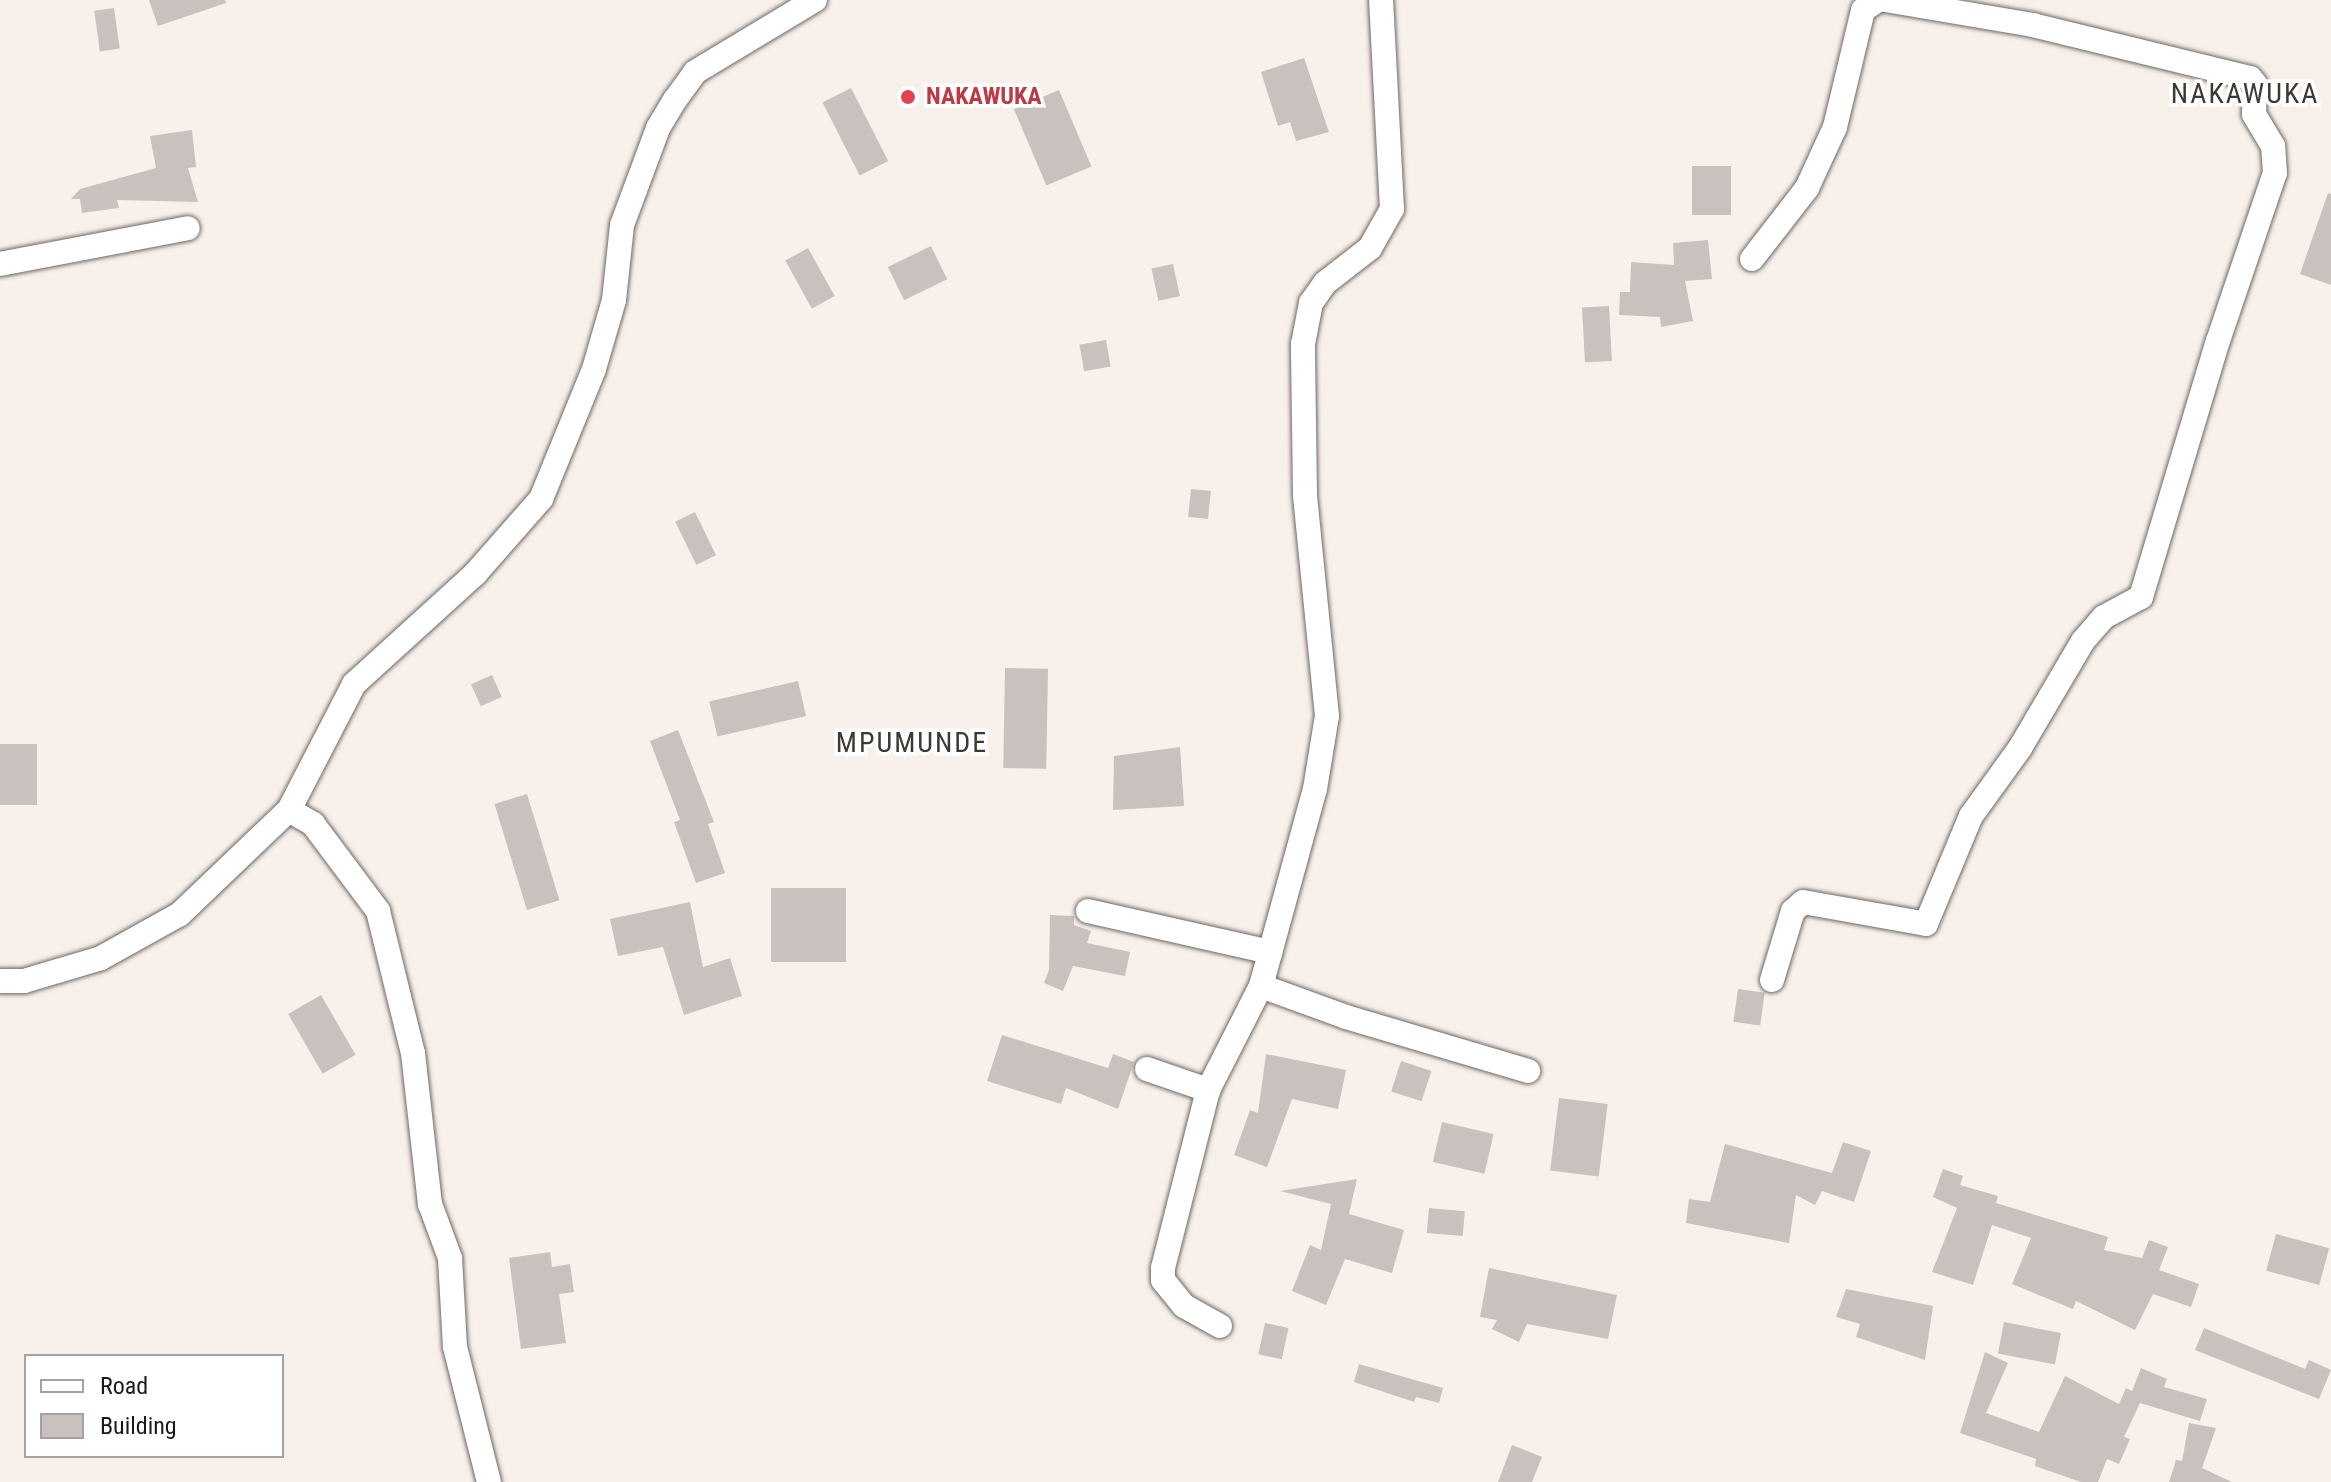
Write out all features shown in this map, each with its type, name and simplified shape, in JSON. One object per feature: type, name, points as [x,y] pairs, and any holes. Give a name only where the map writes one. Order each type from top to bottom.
[{"type":"street","points":[[0,981],[24,981],[101,958],[180,914],[289,810],[354,684],[475,574],[541,499],[594,369],[614,300],[622,225],[658,128],[675,100],[695,72],[815,0]]},
{"type":"street","points":[[1220,1326],[1184,1306],[1163,1280],[1208,1090],[1261,986],[1315,789],[1327,716],[1305,495],[1303,344],[1311,303],[1325,283],[1370,248],[1392,209],[1381,0]]},
{"type":"street","points":[[1752,259],[1807,188],[1835,127],[1863,10],[1878,0]]},
{"type":"street","points":[[1772,980],[1793,911],[1803,902],[1926,924],[1971,816],[2020,748],[2083,641],[2104,617],[2141,597],[2218,341],[2275,173],[2273,146],[2254,114],[2255,84],[2250,78],[2033,25],[1885,0]]},
{"type":"street","points":[[0,264],[188,228]]},
{"type":"street","points":[[289,810],[313,824],[378,911],[413,1053],[430,1204],[450,1258],[455,1347],[489,1482]]},
{"type":"street","points":[[1088,911],[1270,952]]},
{"type":"street","points":[[1261,986],[1346,1017],[1528,1071]]},
{"type":"street","points":[[1147,1069],[1208,1090]]},
{"type":"building","points":[[149,0],[225,0],[226,3],[158,26]]},
{"type":"building","points":[[114,8],[120,49],[100,51],[94,11]]},
{"type":"building","points":[[1304,58],[1329,132],[1296,141],[1290,122],[1278,126],[1261,72]]},
{"type":"building","points":[[851,88],[888,161],[860,176],[822,103]]},
{"type":"building","points":[[1059,90],[1091,166],[1046,186],[1014,109]]},
{"type":"building","points":[[192,130],[196,167],[188,168],[198,202],[117,200],[119,208],[82,213],[80,199],[71,199],[80,189],[156,168],[150,136]]},
{"type":"building","points":[[1692,166],[1731,166],[1731,215],[1692,215]]},
{"type":"building","points":[[2328,193],[2331,194],[2331,285],[2300,274]]},
{"type":"building","points":[[1708,240],[1712,279],[1685,281],[1693,321],[1661,327],[1660,317],[1619,315],[1620,292],[1630,292],[1631,262],[1674,265],[1673,243]]},
{"type":"building","points":[[931,246],[947,279],[904,300],[888,267]]},
{"type":"building","points":[[808,248],[835,296],[812,309],[785,261]]},
{"type":"building","points":[[1173,264],[1180,296],[1158,301],[1151,269]]},
{"type":"building","points":[[1609,306],[1612,361],[1585,362],[1582,307]]},
{"type":"building","points":[[1106,340],[1111,367],[1084,371],[1079,345]]},
{"type":"building","points":[[1191,489],[1211,491],[1208,519],[1188,517]]},
{"type":"building","points":[[695,512],[716,555],[696,565],[675,522]]},
{"type":"building","points":[[1005,668],[1048,669],[1046,769],[1003,768]]},
{"type":"building","points":[[492,675],[502,697],[481,706],[471,684]]},
{"type":"building","points":[[798,681],[806,716],[717,737],[709,701]]},
{"type":"building","points":[[678,730],[714,822],[708,824],[725,873],[696,883],[674,822],[680,820],[650,741]]},
{"type":"building","points":[[0,744],[37,744],[37,805],[0,805]]},
{"type":"building","points":[[1180,747],[1184,806],[1113,810],[1114,756]]},
{"type":"building","points":[[527,794],[559,900],[527,910],[494,804]]},
{"type":"building","points":[[771,888],[846,888],[846,962],[771,962]]},
{"type":"building","points":[[690,902],[703,967],[730,958],[742,996],[684,1015],[663,947],[618,956],[610,919]]},
{"type":"building","points":[[1050,915],[1074,916],[1074,925],[1091,931],[1087,943],[1130,952],[1125,976],[1073,966],[1063,991],[1044,983],[1049,970]]},
{"type":"building","points":[[1738,989],[1765,993],[1760,1025],[1733,1022]]},
{"type":"building","points":[[321,995],[356,1055],[323,1074],[288,1014]]},
{"type":"building","points":[[1002,1035],[1108,1068],[1113,1054],[1134,1062],[1118,1109],[1066,1088],[1061,1104],[987,1081]]},
{"type":"building","points":[[1266,1054],[1346,1070],[1338,1109],[1292,1099],[1267,1167],[1234,1155],[1250,1110],[1258,1113]]},
{"type":"building","points":[[1401,1061],[1431,1071],[1422,1101],[1391,1091]]},
{"type":"building","points":[[1559,1098],[1608,1104],[1599,1176],[1550,1170]]},
{"type":"building","points":[[1442,1122],[1494,1134],[1484,1174],[1433,1162]]},
{"type":"building","points":[[1843,1142],[1871,1151],[1854,1202],[1822,1191],[1815,1205],[1796,1195],[1789,1243],[1686,1223],[1689,1199],[1710,1202],[1725,1144],[1832,1173]]},
{"type":"building","points":[[1943,1169],[1963,1176],[1960,1185],[1998,1196],[1996,1203],[2108,1237],[2104,1250],[2142,1258],[2149,1240],[2168,1247],[2159,1270],[2199,1284],[2191,1307],[2153,1294],[2135,1330],[2076,1301],[2073,1309],[2012,1284],[2031,1238],[1992,1225],[1973,1285],[1932,1272],[1957,1208],[1933,1197]]},
{"type":"building","points":[[1357,1179],[1349,1214],[1404,1230],[1392,1273],[1345,1259],[1326,1305],[1292,1291],[1310,1245],[1321,1250],[1331,1204],[1280,1191]]},
{"type":"building","points":[[1429,1208],[1465,1211],[1463,1236],[1427,1233]]},
{"type":"building","points":[[2276,1234],[2329,1248],[2319,1285],[2266,1271]]},
{"type":"building","points":[[550,1252],[552,1267],[570,1264],[574,1292],[559,1294],[566,1343],[521,1349],[509,1258]]},
{"type":"building","points":[[1489,1268],[1617,1295],[1608,1339],[1527,1324],[1519,1342],[1492,1329],[1497,1320],[1480,1317]]},
{"type":"building","points":[[1846,1289],[1933,1306],[1925,1360],[1856,1337],[1860,1324],[1836,1317]]},
{"type":"building","points":[[2004,1322],[2061,1333],[2055,1364],[1998,1353]]},
{"type":"building","points":[[1265,1323],[1288,1328],[1282,1359],[1258,1354]]},
{"type":"building","points":[[2204,1328],[2305,1369],[2309,1360],[2331,1370],[2319,1399],[2195,1350]]},
{"type":"building","points":[[1985,1352],[2008,1363],[1986,1413],[2039,1432],[2065,1376],[2119,1404],[2126,1388],[2132,1391],[2141,1368],[2167,1379],[2164,1387],[2207,1399],[2200,1421],[2140,1403],[2124,1437],[2130,1439],[2119,1464],[2107,1459],[2098,1482],[2081,1482],[2035,1466],[2036,1459],[1960,1433]]},
{"type":"building","points":[[1359,1364],[1443,1388],[1439,1403],[1416,1397],[1414,1402],[1354,1382]]},
{"type":"building","points":[[2189,1423],[2216,1428],[2202,1468],[2232,1482],[2169,1482],[2176,1460],[2182,1461]]},
{"type":"building","points":[[1512,1445],[1542,1457],[1532,1482],[1498,1482]]},
{"type":"place","name":"NAKAWUKA","points":[[908,97]]},
{"type":"district","name":"NAKAWUKA","points":[[2245,94]]},
{"type":"district","name":"MPUMUNDE","points":[[912,743]]}]
